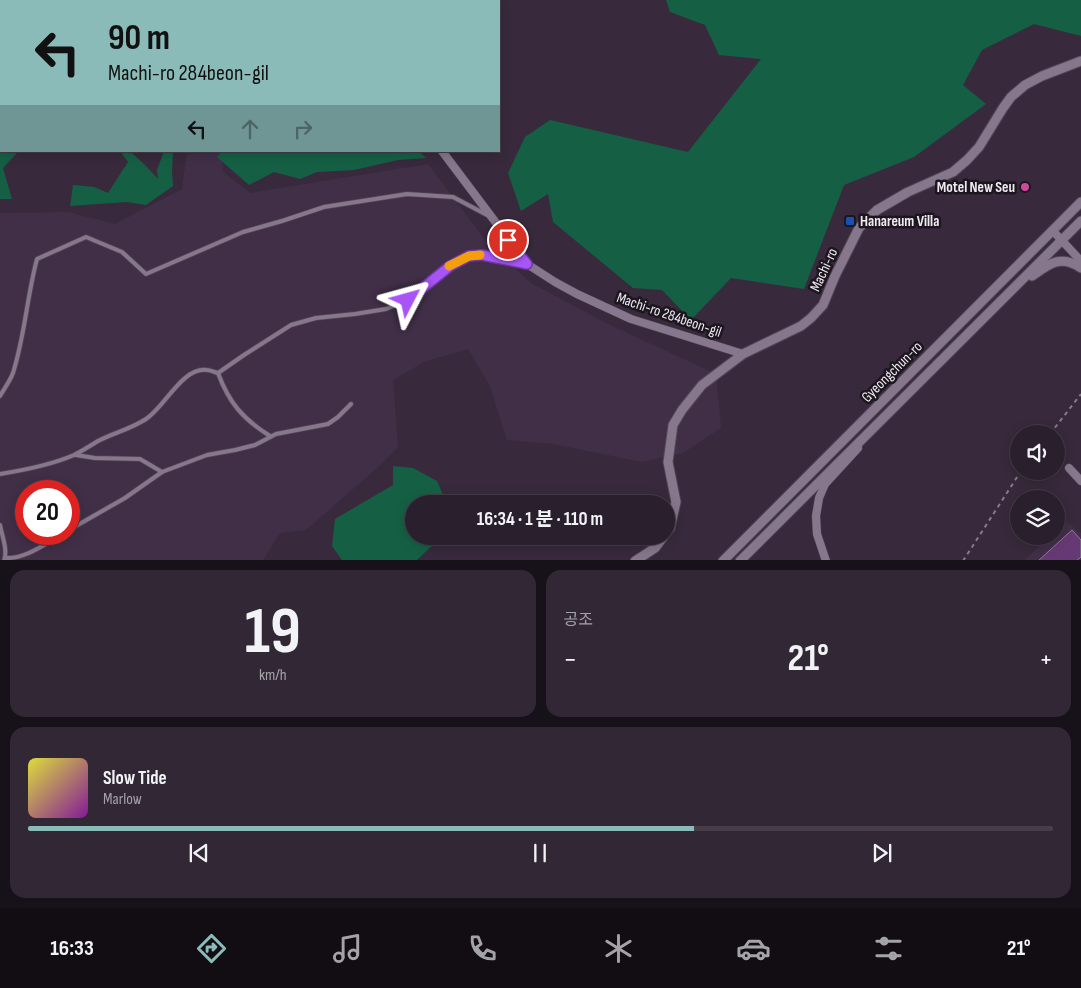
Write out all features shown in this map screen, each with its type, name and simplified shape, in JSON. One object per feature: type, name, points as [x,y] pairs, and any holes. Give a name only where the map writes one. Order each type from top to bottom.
[{"type":"street","name":"Machi-ro","points":[[675,495],[668,462],[674,425],[682,410],[702,385],[743,354],[801,326],[811,318],[823,305],[859,228],[876,210],[908,192],[953,172],[979,147],[1011,97],[1025,85],[1042,76],[1081,61]]},
{"type":"street","name":"Machi-ro 284beon-gil","points":[[443,152],[527,264],[562,286],[631,319],[743,354]]},
{"type":"street","name":"Gyeongchun-ro","points":[[723,560],[1081,202]]},
{"type":"street","name":"Gyeongchun-ro","points":[[740,560],[1081,220]]},
{"type":"street","points":[[1053,231],[1081,261]]},
{"type":"street","points":[[1008,294],[1047,265],[1058,261],[1066,261],[1081,268]]},
{"type":"street","points":[[826,560],[817,534],[816,516],[819,498],[825,484],[894,406]]},
{"type":"street","points":[[1069,468],[1081,481]]},
{"type":"street","points":[[635,560],[657,545]]},
{"type":"lane","points":[[0,396],[12,374],[22,339],[37,259],[86,237],[122,252],[146,274],[243,232],[324,207],[407,194],[453,197],[493,218]]},
{"type":"lane","points":[[218,373],[291,325],[316,318],[386,309],[408,300],[450,266],[469,256],[482,255],[527,264]]},
{"type":"lane","points":[[0,474],[20,471],[74,455],[148,418],[160,407],[181,380],[194,372],[206,369],[218,373]]},
{"type":"lane","points":[[218,373],[223,388],[233,405],[256,427],[270,436]]},
{"type":"lane","points":[[80,524],[125,498],[162,472],[206,454],[235,450],[255,445],[270,436],[328,424],[338,418],[351,404]]},
{"type":"lane","points":[[74,455],[95,458],[140,459],[162,472]]},
{"type":"lane","points":[[0,525],[5,547],[5,559],[30,552],[43,545]]},
{"type":"path","points":[[1057,425],[1081,394]]},
{"type":"path","points":[[963,560],[1015,480]]},
{"type":"shaded area","points":[[187,152],[222,152],[223,172],[250,193],[428,164],[485,240],[531,283],[608,324],[716,374],[721,428],[683,453],[642,462],[553,444],[507,440],[490,386],[468,349],[426,361],[393,380],[398,447],[377,468],[306,530],[280,533],[263,560],[0,560],[0,213],[68,212],[115,224],[182,189]]},
{"type":"shaded area","points":[[1067,522],[1081,532],[1081,560],[1025,560],[1041,545],[1065,545],[1065,524]]},
{"type":"green space","points":[[666,0],[1081,0],[1081,36],[1034,24],[982,50],[963,85],[986,104],[914,157],[844,185],[804,289],[731,278],[691,320],[662,290],[633,288],[553,222],[548,194],[521,211],[508,173],[525,137],[550,120],[688,152],[761,59],[719,55],[705,25],[670,12]]},
{"type":"green space","points":[[0,152],[18,152],[3,168],[12,199],[0,199]]},
{"type":"green space","points":[[121,152],[131,152],[158,179],[157,170],[164,152],[173,152],[173,186],[146,205],[127,202],[70,206],[73,185],[94,187],[108,193],[128,162]]},
{"type":"green space","points":[[221,152],[420,152],[426,158],[398,160],[354,170],[317,172],[300,179],[274,172],[249,185],[217,157]]},
{"type":"green space","points":[[393,466],[413,468],[437,481],[443,495],[405,495],[405,545],[433,545],[417,560],[342,560],[332,546],[335,519],[393,485]]},
{"type":"building","points":[[1072,530],[1081,540],[1081,557],[1077,560],[1039,560],[1056,545],[1065,545],[1065,536]]},
{"type":"slow traffic","points":[[449,266],[469,256],[480,255]]},
{"type":"place","name":"Motel New Seu","points":[[1025,187]]},
{"type":"place","name":"Hanareum Villa","points":[[850,221]]},
{"type":"route","points":[[408,300],[450,266],[469,256],[482,255],[527,264],[508,240]]}]
